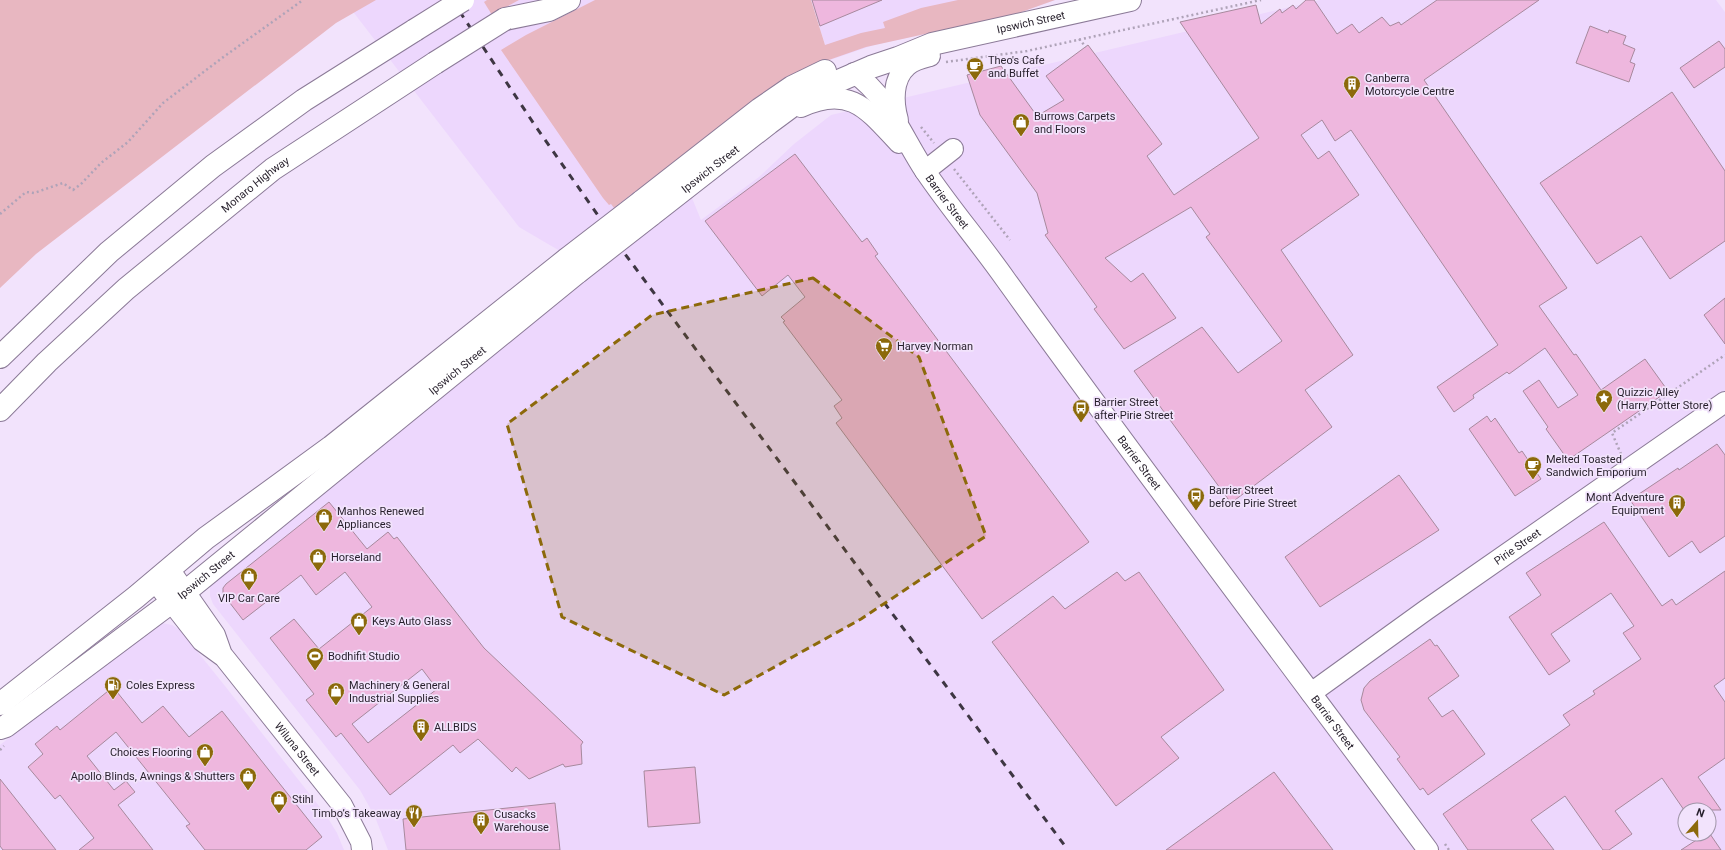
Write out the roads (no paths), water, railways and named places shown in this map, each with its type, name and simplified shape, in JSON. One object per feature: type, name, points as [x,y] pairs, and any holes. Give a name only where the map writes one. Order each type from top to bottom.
[{"type":"main road","points":[[0,356],[109,252],[213,166],[304,100],[463,0]]},
{"type":"main road","name":"Monaro Highway","points":[[0,410],[47,362],[126,289],[273,169],[505,19],[542,0]]},
{"type":"main road","points":[[505,19],[549,10],[569,0]]},
{"type":"main road","name":"Ipswich Street","points":[[646,208],[811,94],[854,73],[898,58],[932,44],[1130,0]]},
{"type":"main road","name":"Ipswich Street","points":[[0,728],[6,726],[178,596],[350,444],[646,208],[760,109],[792,87],[817,74],[876,53],[903,47],[932,44]]},
{"type":"main road","points":[[817,74],[842,70],[854,73]]},
{"type":"main road","name":"Ipswich Street","points":[[0,704],[162,575],[206,538],[350,444]]},
{"type":"street","points":[[909,125],[895,110],[894,95],[903,70],[914,61],[931,55],[963,36]]},
{"type":"street","name":"Barrier Street","points":[[854,73],[865,81],[909,125],[925,170],[1096,406],[1428,850]]},
{"type":"street","points":[[769,123],[812,102],[830,98],[850,101],[867,110],[925,170],[949,153]]},
{"type":"street","name":"Pirie Street","points":[[1311,694],[1426,610],[1725,402]]},
{"type":"street","name":"Wiluna Street","points":[[162,575],[178,596],[215,635],[222,654],[342,805],[361,842],[362,850]]},
{"type":"railway","points":[[452,0],[534,124],[625,254],[1068,850]]},
{"type":"place","name":"Theo's Cafe and Buffet","points":[[975,81]]},
{"type":"place","name":"Canberra Motorcycle Centre","points":[[1352,99]]},
{"type":"place","name":"Burrows Carpets and Floors","points":[[1021,137]]},
{"type":"place","name":"Harvey Norman","points":[[884,361]]},
{"type":"place","name":"Quizzic Alley (Harry Potter Store)","points":[[1604,413]]},
{"type":"place","name":"Barrier Street after Pirie Street","points":[[1081,423]]},
{"type":"place","name":"Melted Toasted Sandwich Emporium","points":[[1533,480]]},
{"type":"place","name":"Barrier Street before Pirie Street","points":[[1196,511]]},
{"type":"place","name":"Mont Adventure Equipment","points":[[1677,518]]},
{"type":"place","name":"Manhos Renewed Appliances","points":[[324,532]]},
{"type":"place","name":"Horseland","points":[[318,572]]},
{"type":"place","name":"VIP Car Care","points":[[249,591]]},
{"type":"place","name":"Keys Auto Glass","points":[[359,636]]},
{"type":"place","name":"Bodhifit Studio","points":[[315,671]]},
{"type":"place","name":"Coles Express","points":[[113,700]]},
{"type":"place","name":"Machinery & General Industrial Supplies","points":[[336,706]]},
{"type":"place","name":"ALLBIDS","points":[[421,742]]},
{"type":"place","name":"Choices Flooring","points":[[205,767]]},
{"type":"place","name":"Apollo Blinds, Awnings & Shutters","points":[[248,791]]},
{"type":"place","name":"Stihl","points":[[279,814]]},
{"type":"place","name":"Timbo’s Takeaway","points":[[414,828]]},
{"type":"place","name":"Cusacks Warehouse","points":[[481,835]]}]
